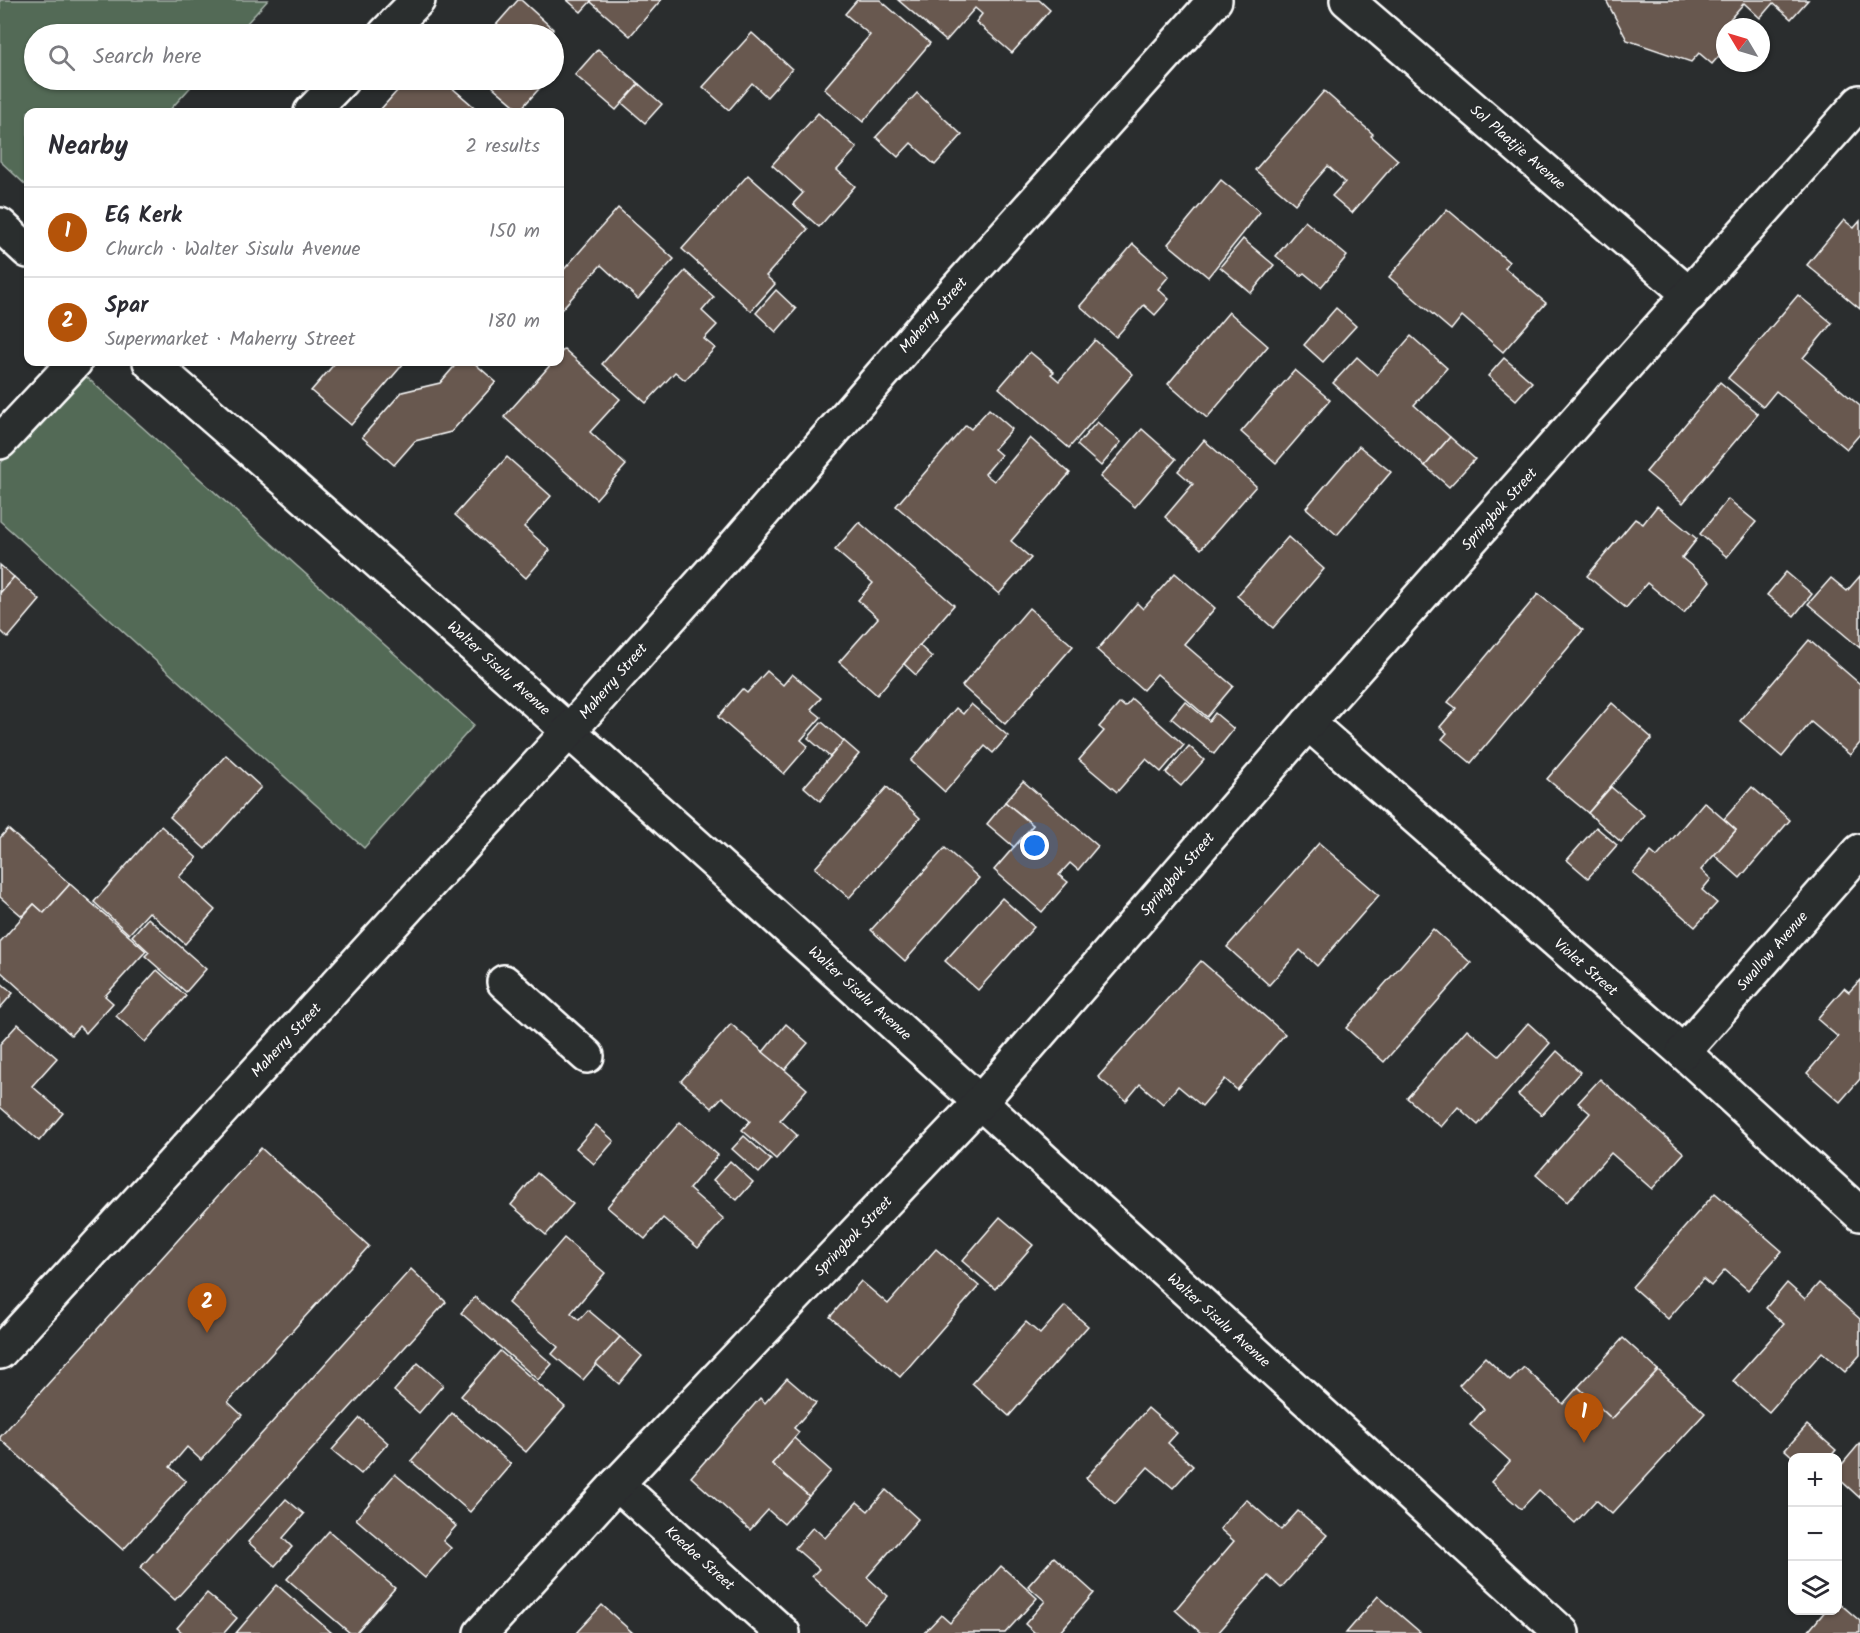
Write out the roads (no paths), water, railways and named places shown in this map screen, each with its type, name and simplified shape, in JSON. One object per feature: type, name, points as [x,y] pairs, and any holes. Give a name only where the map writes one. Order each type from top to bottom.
[{"type":"street","points":[[395,24],[418,0]]},
{"type":"street","name":"Maherry Street","points":[[0,1352],[569,731],[738,542],[928,320],[1215,0]]},
{"type":"street","name":"Sol Plaatjie Avenue","points":[[1347,0],[1690,294]]},
{"type":"street","points":[[315,108],[332,90]]},
{"type":"street","name":"Springbok Street","points":[[481,1633],[617,1484],[981,1101],[1308,723],[1860,102]]},
{"type":"street","points":[[0,225],[24,247]]},
{"type":"street","points":[[0,442],[71,366]]},
{"type":"street","name":"Walter Sisulu Avenue","points":[[155,366],[379,560],[981,1101],[1562,1633]]},
{"type":"street","name":"Violet Street","points":[[1308,723],[1683,1052],[1860,1215]]},
{"type":"street","name":"Swallow Avenue","points":[[1683,1052],[1860,851]]},
{"type":"street","points":[[504,982],[587,1056]]},
{"type":"street","name":"Koedoe Street","points":[[617,1484],[783,1633]]},
{"type":"place","name":"Spar","points":[[207,1333]]},
{"type":"place","name":"EG Kerk","points":[[1584,1443]]}]
